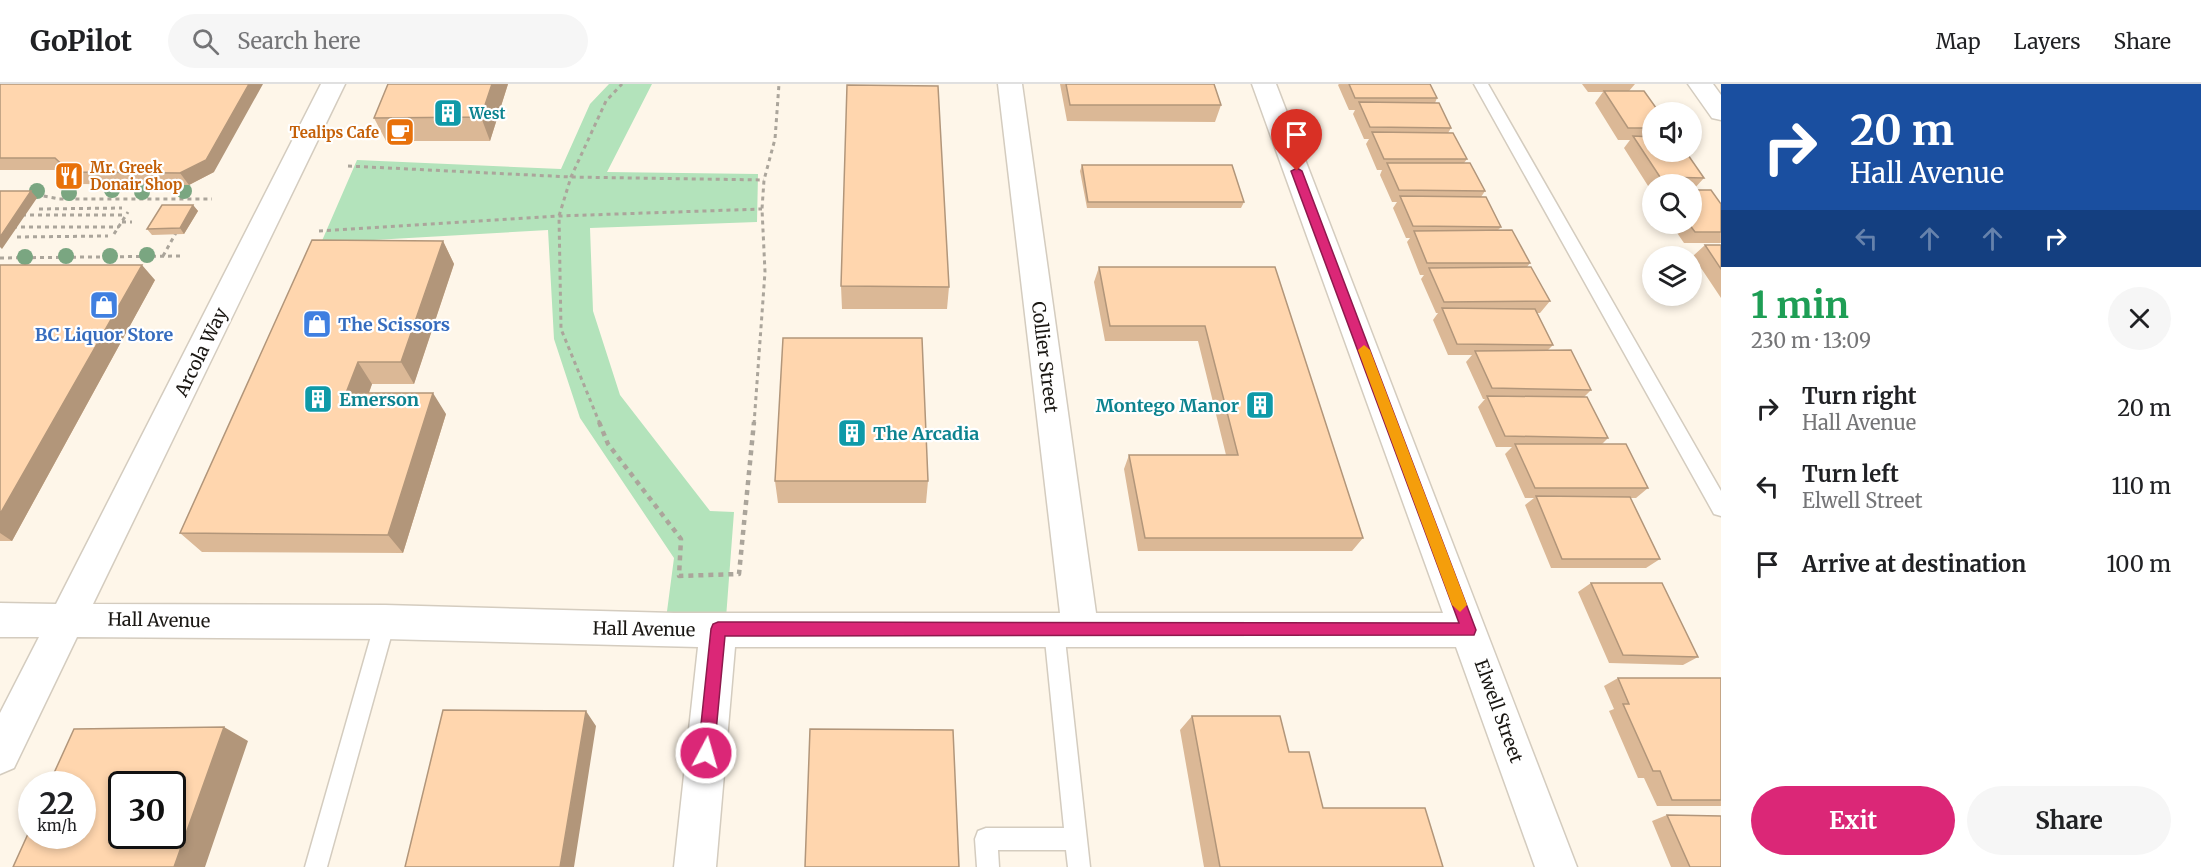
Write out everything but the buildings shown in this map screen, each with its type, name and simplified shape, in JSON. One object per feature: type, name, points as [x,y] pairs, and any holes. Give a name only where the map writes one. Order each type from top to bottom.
[{"type":"street","name":"Arcola Way","points":[[0,754],[333,84]]},
{"type":"street","name":"Collier Street","points":[[1010,84],[1067,630]]},
{"type":"street","name":"Elwell Street","points":[[1264,84],[1556,867]]},
{"type":"street","points":[[1700,84],[1721,112]]},
{"type":"street","name":"Hall Avenue","points":[[0,620],[385,622],[718,629],[1469,630]]},
{"type":"street","points":[[695,867],[718,629]]},
{"type":"lane","points":[[1481,84],[1721,508]]},
{"type":"lane","points":[[316,867],[385,622]]},
{"type":"lane","points":[[1067,630],[1079,867]]},
{"type":"lane","points":[[988,867],[986,839],[1076,839]]},
{"type":"path","points":[[622,84],[606,101],[571,177],[559,216],[561,329],[608,444],[681,539],[679,576],[739,574],[753,438],[765,272],[762,209],[764,180],[775,139],[779,84]]},
{"type":"path","points":[[348,165],[571,177],[764,180]]},
{"type":"path","points":[[20,193],[34,193],[59,199],[212,199]]},
{"type":"path","points":[[191,207],[195,199]]},
{"type":"path","points":[[39,208],[122,208]]},
{"type":"path","points":[[319,231],[559,216],[762,209]]},
{"type":"path","points":[[15,215],[127,213],[114,234]]},
{"type":"path","points":[[122,222],[132,222]]},
{"type":"path","points":[[163,256],[182,222]]},
{"type":"path","points":[[9,227],[119,227]]},
{"type":"path","points":[[17,237],[108,236]]},
{"type":"path","points":[[0,258],[181,256]]},
{"type":"green space","points":[[609,84],[652,84],[607,172],[758,174],[757,222],[590,228],[593,311],[620,395],[710,511],[734,512],[726,618],[666,619],[674,558],[580,418],[554,339],[548,230],[321,243],[357,160],[561,169],[590,104]]},
{"type":"slow traffic","points":[[1364,350],[1460,605]]},
{"type":"place","name":"West","points":[[448,113]]},
{"type":"place","name":"Tealips Cafe","points":[[400,132]]},
{"type":"place","name":"Mr. Greek Donair Shop","points":[[69,176]]},
{"type":"place","name":"BC Liquor Store","points":[[104,305]]},
{"type":"place","name":"The Scissors","points":[[317,324]]},
{"type":"place","name":"Emerson","points":[[318,399]]},
{"type":"place","name":"Montego Manor","points":[[1260,405]]},
{"type":"place","name":"The Arcadia","points":[[852,433]]},
{"type":"route","points":[[706,753],[718,629],[1469,630],[1297,171]]}]
